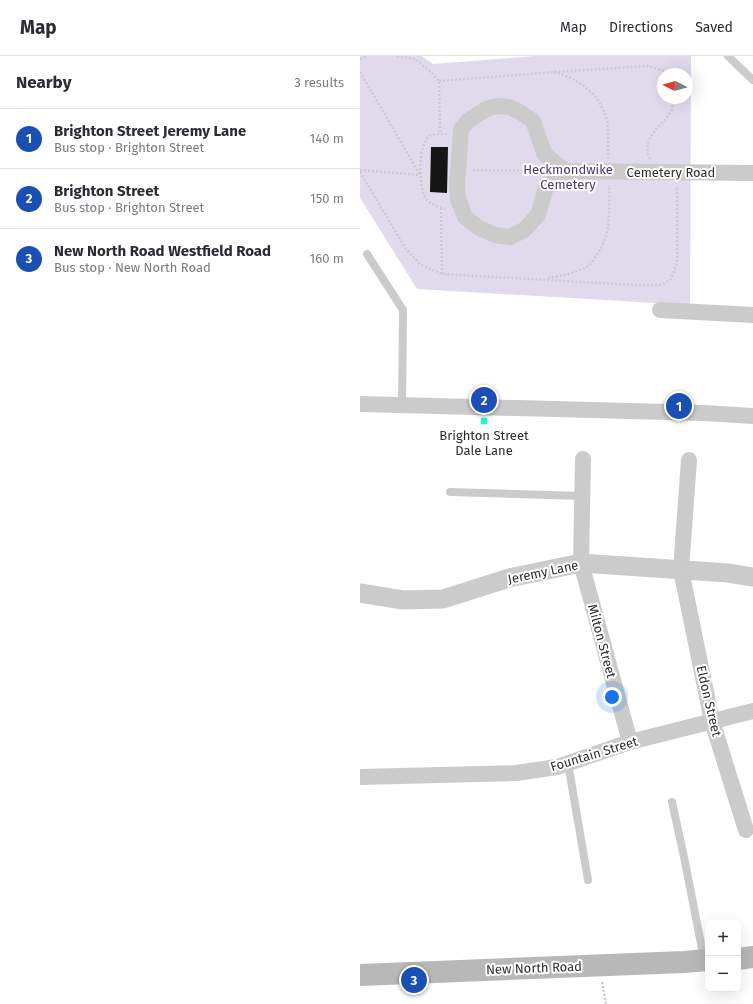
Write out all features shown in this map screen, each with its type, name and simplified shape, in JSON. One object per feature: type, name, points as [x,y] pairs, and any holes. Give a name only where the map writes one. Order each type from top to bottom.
[{"type":"main road","points":[[741,959],[753,957]]},
{"type":"main road","name":"New North Road","points":[[360,975],[599,966],[705,960]]},
{"type":"street","points":[[498,106],[509,107],[520,112],[533,121],[544,153],[566,171],[546,187],[538,214],[533,220],[524,230],[510,237],[495,236],[479,228],[465,217],[458,199],[458,170],[461,130],[469,120],[486,109],[498,106]]},
{"type":"street","name":"Cemetery Road","points":[[566,171],[753,173]]},
{"type":"street","points":[[660,310],[753,315]]},
{"type":"street","points":[[360,404],[634,411],[753,416]]},
{"type":"street","name":"Milton Street","points":[[584,458],[581,563],[630,742]]},
{"type":"street","name":"Eldon Street","points":[[690,460],[681,570],[712,721],[746,830]]},
{"type":"street","name":"Jeremy Lane","points":[[360,593],[403,600],[444,599],[508,578],[581,563],[728,573],[753,577]]},
{"type":"street","name":"Fountain Street","points":[[360,777],[516,773],[557,767],[630,742],[753,711]]},
{"type":"lane","points":[[728,56],[753,80]]},
{"type":"lane","points":[[367,254],[403,310],[402,406]]},
{"type":"lane","points":[[450,492],[582,496]]},
{"type":"lane","points":[[568,763],[588,880]]},
{"type":"lane","points":[[672,802],[705,956]]},
{"type":"path","points":[[360,59],[368,56]]},
{"type":"path","points":[[397,56],[414,57],[439,81],[440,134]]},
{"type":"path","points":[[439,81],[648,66],[657,69]]},
{"type":"path","points":[[360,72],[420,175]]},
{"type":"path","points":[[659,172],[648,157],[647,150],[650,136],[671,113],[672,104]]},
{"type":"path","points":[[461,130],[453,133],[431,136],[425,140],[421,152],[420,175],[422,190],[427,200],[442,208],[463,212]]},
{"type":"path","points":[[458,170],[566,171]]},
{"type":"path","points":[[360,171],[420,175]]},
{"type":"path","points":[[360,171],[406,249],[421,264],[442,274],[634,285],[662,285],[671,279],[677,263],[677,172]]},
{"type":"path","points":[[442,208],[442,274]]},
{"type":"path","points":[[599,966],[606,1004]]},
{"type":"green space","name":"Heckmondwike Cemetery","points":[[360,56],[422,56],[433,64],[536,56],[691,56],[691,68],[657,68],[657,104],[691,104],[690,305],[417,289],[360,198]]},
{"type":"building","points":[[431,147],[448,147],[447,193],[430,192]]},
{"type":"place","name":"Brighton Street","points":[[484,400]]},
{"type":"place","name":"Brighton Street Jeremy Lane","points":[[679,406]]},
{"type":"place","name":"Brighton Street Dale Lane","points":[[484,421]]},
{"type":"place","name":"New North Road Westfield Road","points":[[414,980]]}]
